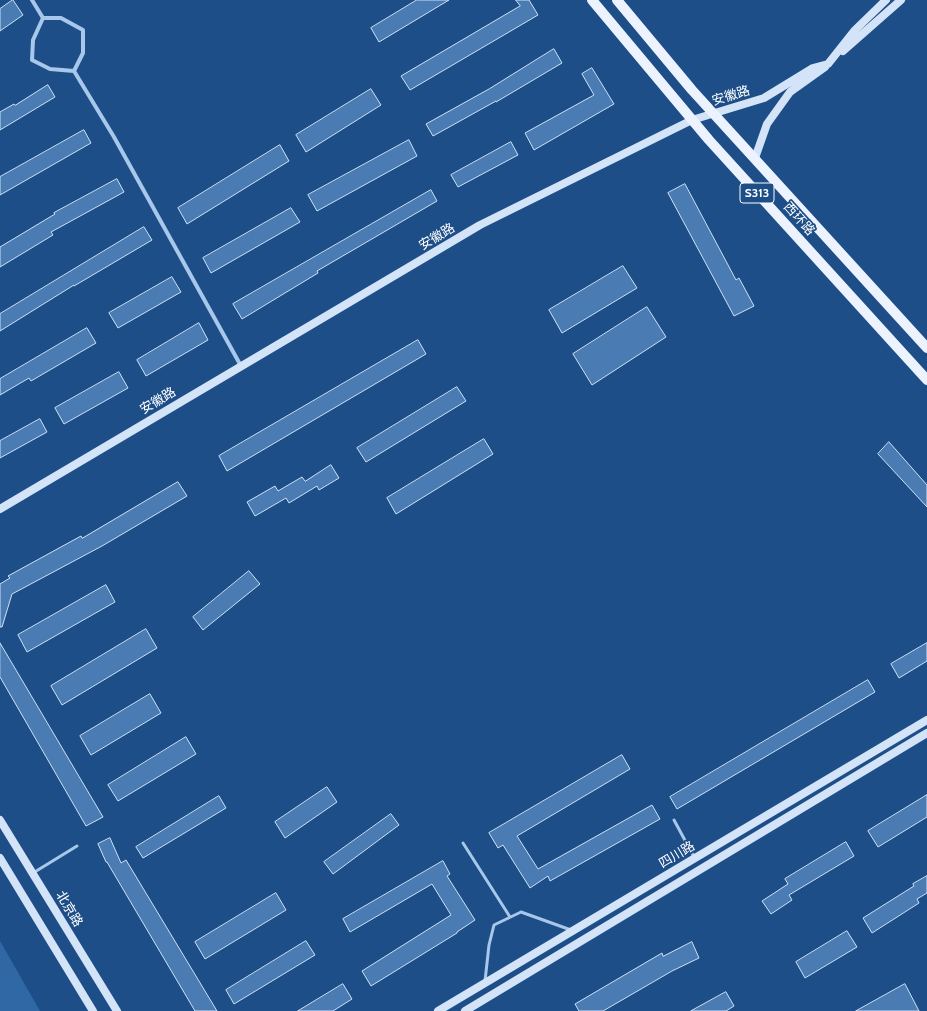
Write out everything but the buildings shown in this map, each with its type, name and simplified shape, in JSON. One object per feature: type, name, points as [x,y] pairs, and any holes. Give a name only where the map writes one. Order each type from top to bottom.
[{"type":"main road","name":"西环路","points":[[592,0],[709,140],[927,380]]},
{"type":"main road","name":"西环路","points":[[617,0],[714,114],[927,348]]},
{"type":"street","points":[[32,0],[43,18]]},
{"type":"street","points":[[828,64],[855,30],[886,0]]},
{"type":"street","points":[[755,158],[767,124],[790,92],[828,64],[901,0]]},
{"type":"street","points":[[43,18],[61,18],[83,30],[83,53],[74,70]]},
{"type":"street","points":[[43,18],[33,40],[32,60],[50,68],[74,70]]},
{"type":"street","name":"安徽路","points":[[0,509],[480,225],[692,120],[764,98],[813,68],[828,64]]},
{"type":"street","points":[[74,70],[114,137],[241,366]]},
{"type":"street","name":"四川路","points":[[438,1011],[927,720]]},
{"type":"street","name":"四川路","points":[[465,1011],[927,733]]},
{"type":"street","name":"北京路","points":[[0,820],[117,1011]]},
{"type":"street","points":[[0,858],[93,1011]]},
{"type":"lane","points":[[674,820],[694,859]]},
{"type":"lane","points":[[463,843],[510,917]]},
{"type":"lane","points":[[33,873],[77,846]]},
{"type":"lane","points":[[484,984],[489,945],[494,925],[522,912],[573,931]]},
{"type":"shaded area","points":[[0,941],[40,1011],[0,1011]]}]
